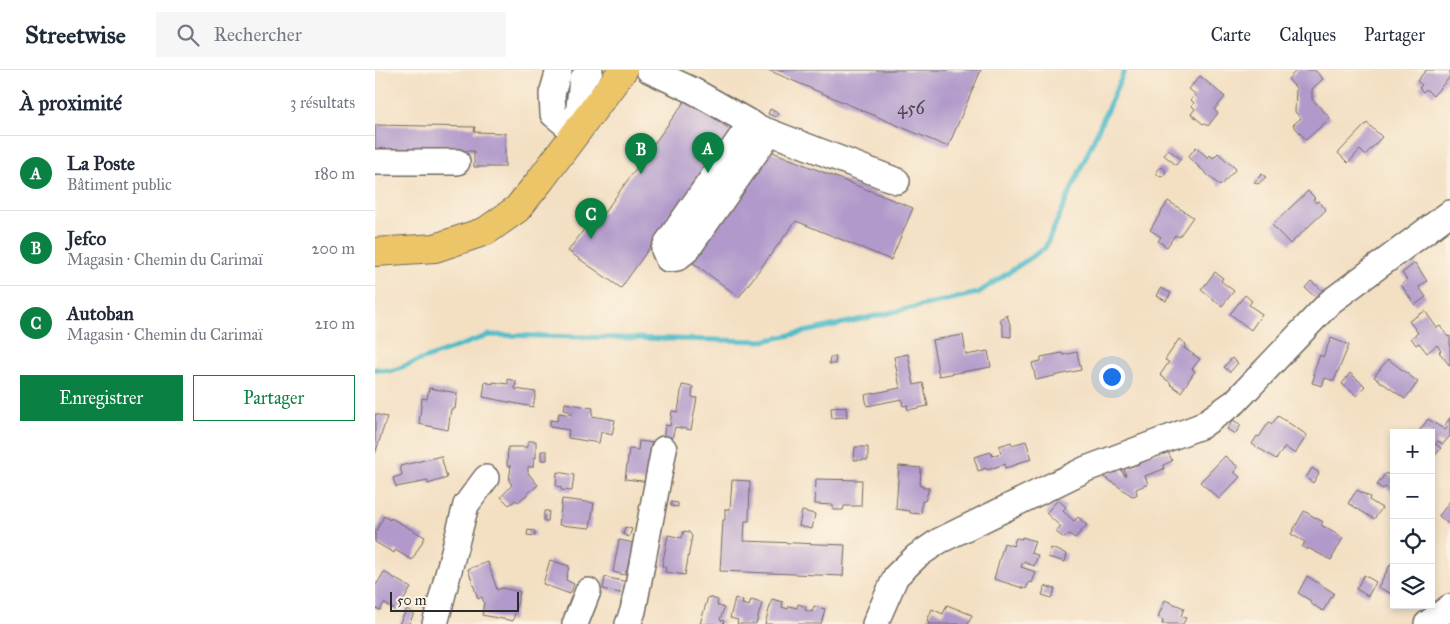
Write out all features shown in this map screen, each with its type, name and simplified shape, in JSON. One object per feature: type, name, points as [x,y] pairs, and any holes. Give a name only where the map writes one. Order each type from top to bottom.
[{"type":"main road","points":[[375,252],[435,248],[486,231],[517,209],[623,70]]},
{"type":"street","points":[[559,70],[552,94],[553,114],[576,133]]},
{"type":"street","points":[[576,133],[582,80],[589,70]]},
{"type":"street","points":[[649,70],[692,90],[761,127],[897,181]]},
{"type":"street","points":[[761,127],[687,250],[677,258],[668,259],[665,250],[667,243],[761,127]]},
{"type":"street","points":[[375,162],[457,162]]},
{"type":"street","points":[[875,624],[896,576],[917,556],[939,541],[1086,469],[1201,426],[1235,402],[1330,302],[1450,213]]},
{"type":"street","points":[[628,624],[633,611],[643,563],[664,449]]},
{"type":"street","points":[[435,624],[466,505],[486,478]]},
{"type":"street","points":[[575,624],[588,591]]},
{"type":"street","points":[[1427,624],[1450,607]]},
{"type":"building","points":[[768,70],[981,70],[948,147]]},
{"type":"building","points":[[1297,70],[1315,70],[1323,79],[1312,89],[1312,99],[1330,118],[1306,140],[1293,125],[1301,118],[1295,112],[1296,88],[1288,79]]},
{"type":"building","points":[[1426,70],[1450,70],[1450,77],[1433,96],[1426,89],[1423,92],[1419,88],[1422,85],[1417,81]]},
{"type":"building","points":[[1200,76],[1225,97],[1214,110],[1218,113],[1208,126],[1191,114],[1195,109],[1192,106],[1194,103],[1191,100],[1196,95],[1189,89]]},
{"type":"building","points":[[687,98],[732,131],[621,288],[568,251],[599,209],[604,213]]},
{"type":"building","points":[[770,109],[778,113],[776,117],[768,114]]},
{"type":"building","points":[[1367,123],[1382,137],[1365,155],[1360,150],[1348,163],[1338,153]]},
{"type":"building","points":[[375,125],[475,127],[474,132],[505,133],[505,167],[474,167],[474,151],[381,149],[381,152],[375,152]]},
{"type":"building","points":[[1196,147],[1208,158],[1210,155],[1213,158],[1218,153],[1236,169],[1220,186],[1188,157]]},
{"type":"building","points":[[1168,149],[1181,159],[1176,165],[1164,155]]},
{"type":"building","points":[[770,151],[913,208],[891,260],[796,221],[739,297],[688,259]]},
{"type":"building","points":[[1161,168],[1165,172],[1161,176],[1157,172]]},
{"type":"building","points":[[1262,174],[1266,177],[1258,184],[1254,182]]},
{"type":"building","points":[[1308,191],[1315,198],[1313,199],[1316,203],[1318,201],[1326,210],[1290,244],[1272,225]]},
{"type":"building","points":[[1168,201],[1193,217],[1179,237],[1175,235],[1167,247],[1158,241],[1161,237],[1150,230]]},
{"type":"building","points":[[1415,263],[1427,281],[1419,287],[1426,297],[1415,305],[1401,285],[1407,280],[1402,273]]},
{"type":"building","points":[[1215,272],[1223,278],[1221,281],[1234,291],[1222,306],[1201,290]]},
{"type":"building","points":[[1311,281],[1328,295],[1321,302],[1305,288]]},
{"type":"building","points":[[1161,288],[1171,293],[1166,301],[1157,296]]},
{"type":"building","points":[[1245,295],[1252,301],[1249,305],[1262,314],[1251,330],[1230,314]]},
{"type":"building","points":[[1425,311],[1437,328],[1440,326],[1448,337],[1450,336],[1450,366],[1439,352],[1441,351],[1437,345],[1427,353],[1419,343],[1416,345],[1411,338],[1418,333],[1409,321]]},
{"type":"building","points":[[1007,315],[1011,328],[1011,337],[1003,336],[1000,319]]},
{"type":"building","points":[[963,335],[966,355],[988,351],[991,367],[939,376],[932,340]]},
{"type":"building","points":[[1331,338],[1349,345],[1334,381],[1325,378],[1322,386],[1312,383],[1315,374],[1313,374],[1320,355],[1323,357]]},
{"type":"building","points":[[1179,339],[1186,344],[1184,348],[1200,359],[1192,369],[1195,371],[1181,392],[1160,375],[1169,362],[1165,360]]},
{"type":"building","points":[[1077,352],[1081,370],[1036,380],[1032,363],[1041,361],[1041,357]]},
{"type":"building","points":[[908,354],[914,385],[923,383],[928,406],[908,410],[907,405],[903,406],[902,399],[867,406],[865,395],[900,388],[894,357]]},
{"type":"building","points":[[830,357],[836,357],[835,364],[829,364]]},
{"type":"building","points":[[1232,358],[1238,363],[1230,372],[1224,367]]},
{"type":"building","points":[[1388,359],[1418,382],[1405,399],[1374,377]]},
{"type":"building","points":[[1350,373],[1365,386],[1357,396],[1342,384]]},
{"type":"building","points":[[508,379],[516,381],[515,389],[536,392],[533,407],[483,397],[485,382],[508,384]]},
{"type":"building","points":[[682,385],[693,387],[692,397],[697,398],[691,430],[675,427],[671,443],[663,441],[665,425],[670,426],[672,411],[678,412]]},
{"type":"building","points":[[429,388],[457,393],[455,409],[451,409],[448,430],[419,424],[422,398],[427,399]]},
{"type":"building","points":[[565,403],[593,408],[592,416],[615,420],[612,435],[601,432],[599,443],[568,438],[569,430],[550,427],[550,420],[557,421],[559,413],[572,415],[572,412],[564,410]]},
{"type":"building","points":[[846,407],[847,417],[832,418],[831,408]]},
{"type":"building","points":[[375,414],[387,417],[375,454]]},
{"type":"building","points":[[1278,416],[1307,435],[1295,454],[1285,447],[1276,459],[1252,444],[1269,422],[1272,424]]},
{"type":"building","points":[[1450,418],[1450,436],[1443,444],[1438,441],[1435,444],[1435,429],[1421,429],[1428,419],[1445,430],[1448,427],[1445,425]]},
{"type":"building","points":[[1233,420],[1241,425],[1235,434],[1227,429]]},
{"type":"building","points":[[528,441],[536,441],[536,458],[534,458],[533,467],[528,467],[528,473],[538,485],[518,502],[516,500],[509,505],[501,497],[512,485],[509,481],[511,466],[507,466],[508,447],[527,447]]},
{"type":"building","points":[[639,441],[654,443],[651,482],[625,479],[629,449],[638,450]]},
{"type":"building","points":[[1026,441],[1032,459],[1005,468],[1005,464],[978,471],[974,457],[991,452],[992,456],[1001,453],[999,446],[1011,442],[1012,445]]},
{"type":"building","points":[[1435,444],[1441,448],[1435,456]]},
{"type":"building","points":[[855,447],[868,447],[868,460],[854,460]]},
{"type":"building","points":[[541,451],[547,451],[547,460],[541,460]]},
{"type":"building","points":[[1168,451],[1172,461],[1163,465],[1164,469],[1145,476],[1148,484],[1136,489],[1137,495],[1132,496],[1102,475],[1118,469],[1126,476],[1124,469],[1139,464],[1137,455]]},
{"type":"building","points":[[441,456],[447,478],[428,484],[428,481],[396,487],[393,478],[402,475],[400,466]]},
{"type":"building","points":[[1225,456],[1238,467],[1234,472],[1240,477],[1219,499],[1200,482]]},
{"type":"building","points":[[899,466],[921,468],[920,486],[929,488],[925,501],[922,501],[921,514],[896,509]]},
{"type":"building","points":[[1312,468],[1319,473],[1313,483],[1306,478]]},
{"type":"building","points":[[557,472],[574,475],[572,491],[561,490],[561,487],[556,486]]},
{"type":"building","points":[[1386,473],[1390,476],[1390,490],[1377,485]]},
{"type":"building","points":[[816,479],[862,480],[861,506],[844,506],[843,510],[833,510],[833,505],[815,504]]},
{"type":"building","points":[[732,480],[750,481],[749,521],[745,521],[744,541],[845,545],[843,576],[720,571],[723,520],[725,520],[725,509],[730,509]]},
{"type":"building","points":[[1357,490],[1370,497],[1369,500],[1382,508],[1374,519],[1348,503]]},
{"type":"building","points":[[562,499],[594,503],[590,528],[559,525]]},
{"type":"building","points":[[1058,500],[1066,507],[1063,511],[1074,521],[1078,517],[1087,525],[1075,538],[1069,534],[1064,538],[1056,532],[1061,527],[1046,513]]},
{"type":"building","points":[[1450,501],[1450,525],[1439,516]]},
{"type":"building","points":[[671,502],[678,503],[678,507],[671,506]]},
{"type":"building","points":[[544,511],[549,511],[548,521],[544,521]]},
{"type":"building","points":[[802,511],[815,514],[812,529],[799,526]]},
{"type":"building","points":[[1304,511],[1323,522],[1321,525],[1343,538],[1331,560],[1308,548],[1307,550],[1302,547],[1305,542],[1291,534]]},
{"type":"building","points":[[384,516],[425,537],[412,560],[395,550],[394,553],[375,542],[375,533]]},
{"type":"building","points":[[625,527],[632,529],[629,537],[623,534]]},
{"type":"building","points":[[528,530],[535,531],[535,536],[527,535]]},
{"type":"building","points":[[684,531],[689,532],[692,536],[685,575],[665,572],[666,567],[662,566],[668,535],[682,538]]},
{"type":"building","points":[[1022,537],[1035,541],[1031,553],[1038,555],[1034,566],[1023,562],[1021,567],[1036,572],[1032,583],[1029,582],[1026,589],[994,579],[1004,543],[1013,546],[1016,538],[1022,539]]},
{"type":"building","points":[[619,540],[639,544],[634,572],[626,571],[625,575],[613,572]]},
{"type":"building","points":[[1051,548],[1067,554],[1065,562],[1048,557]]},
{"type":"building","points":[[550,560],[569,566],[566,580],[574,584],[570,594],[543,584]]},
{"type":"building","points":[[488,562],[497,590],[502,588],[520,592],[513,621],[482,615],[484,603],[482,597],[478,599],[468,569]]},
{"type":"building","points":[[1390,566],[1390,593],[1378,587]]},
{"type":"building","points":[[384,572],[411,588],[397,611],[384,603],[380,610],[375,608],[375,583],[377,584]]},
{"type":"building","points":[[1364,575],[1376,582],[1368,596],[1356,589]]},
{"type":"building","points":[[1307,576],[1334,593],[1323,611],[1298,593]]},
{"type":"building","points":[[605,577],[627,582],[624,594],[603,589]]},
{"type":"building","points":[[1045,586],[1055,589],[1052,598],[1042,595]]},
{"type":"building","points":[[708,597],[718,600],[717,605],[724,608],[720,620],[724,621],[723,624],[700,624]]},
{"type":"building","points":[[735,598],[743,601],[742,604],[749,606],[751,600],[762,603],[756,624],[737,624],[738,620],[730,618]]},
{"type":"building","points":[[772,599],[783,602],[782,607],[788,609],[789,606],[797,608],[798,604],[806,607],[805,610],[812,612],[814,606],[825,609],[821,624],[765,624]]},
{"type":"building","points":[[1165,600],[1184,608],[1181,616],[1186,618],[1183,624],[1162,624],[1163,620],[1158,617]]},
{"type":"building","points":[[947,605],[972,615],[968,624],[928,624],[929,622],[927,621],[932,609],[943,614]]},
{"type":"building","points":[[407,609],[414,613],[409,624],[399,624]]},
{"type":"waterway","points":[[375,369],[391,371],[489,335],[764,341],[978,293],[1045,248],[1125,70]]},
{"type":"place","name":"La Poste","points":[[708,173]]},
{"type":"place","name":"Jefco","points":[[641,174]]},
{"type":"place","name":"Autoban","points":[[591,239]]}]
